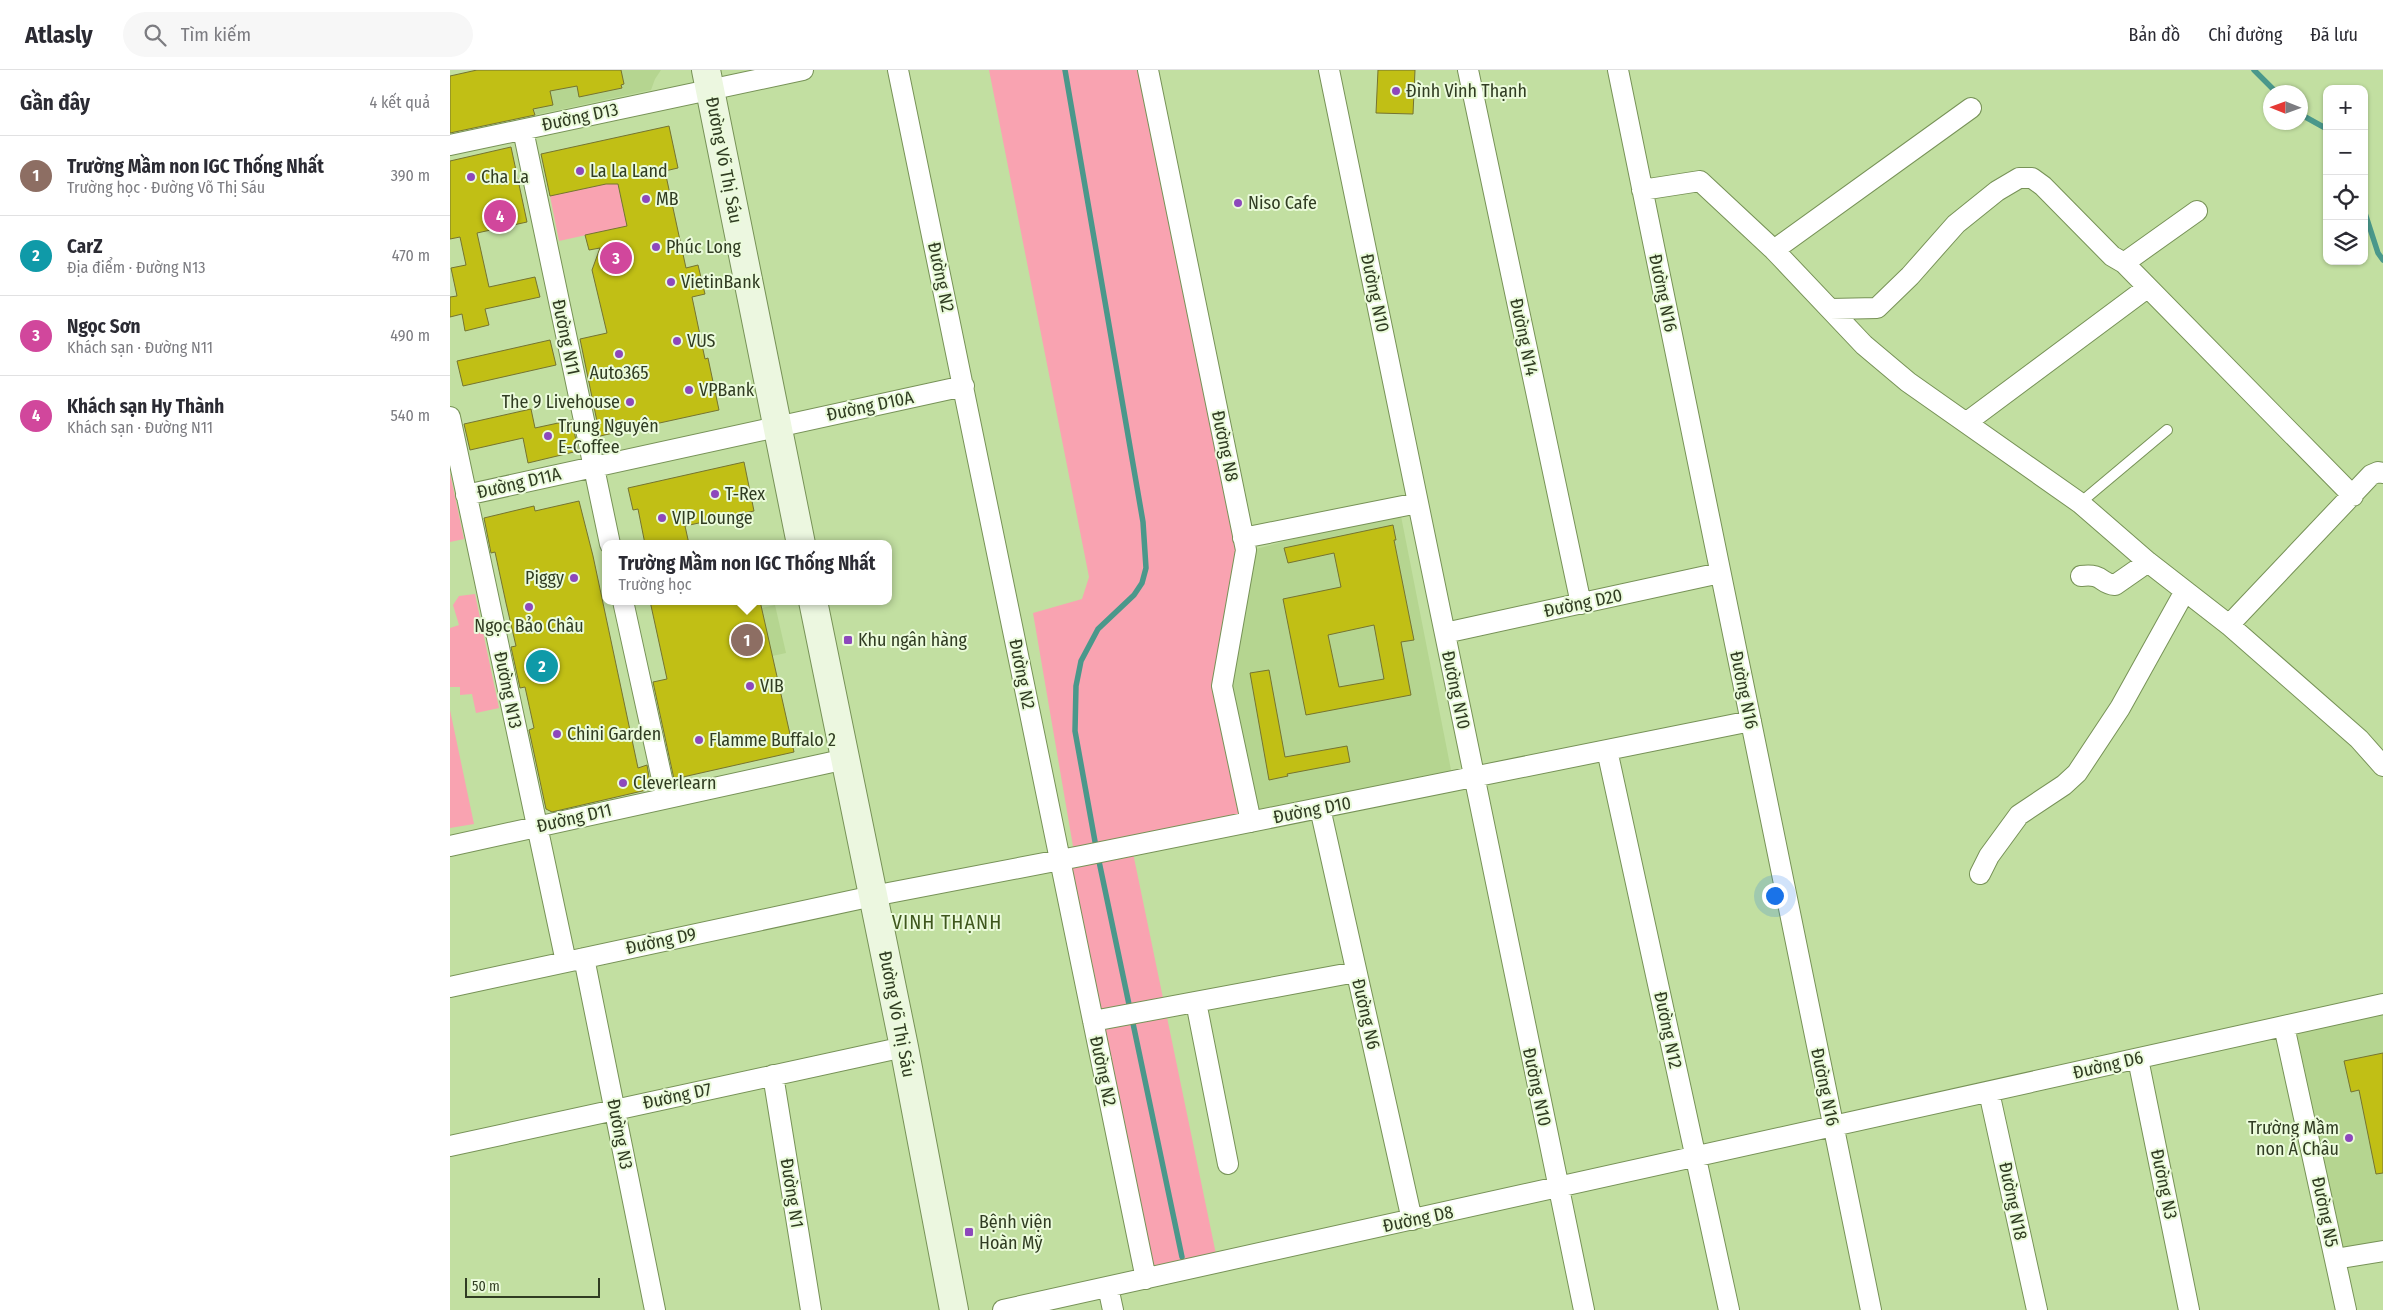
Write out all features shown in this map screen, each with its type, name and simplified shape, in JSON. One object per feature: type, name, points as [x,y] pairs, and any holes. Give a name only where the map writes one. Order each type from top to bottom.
[{"type":"main road","name":"Đường Võ Thị Sáu","points":[[708,79],[800,540]]},
{"type":"main road","name":"Đường Võ Thị Sáu","points":[[814,605],[904,1047],[954,1310]]},
{"type":"street","name":"Đường D13","points":[[450,146],[522,130],[708,79],[803,70]]},
{"type":"street","name":"Đường N2","points":[[898,70],[1146,1278]]},
{"type":"street","name":"Đường N8","points":[[1148,70],[1246,550],[1222,686],[1251,822]]},
{"type":"street","name":"Đường N10","points":[[1329,70],[1584,1310]]},
{"type":"street","name":"Đường N14","points":[[1468,70],[1581,604]]},
{"type":"street","name":"Đường N16","points":[[1618,70],[1871,1310]]},
{"type":"street","points":[[1774,250],[1971,108]]},
{"type":"street","name":"Đường N11","points":[[522,130],[609,540]]},
{"type":"street","points":[[1830,309],[1877,308],[1910,276],[1956,224],[1997,191],[2019,178],[2032,178],[2043,186],[2112,256],[2124,264],[2352,496]]},
{"type":"street","points":[[1642,190],[1700,181],[1774,250],[1864,345],[1908,382],[2080,503],[2148,562],[2230,625],[2359,739],[2383,766]]},
{"type":"street","points":[[2124,264],[2198,211]]},
{"type":"street","points":[[1967,422],[2147,288]]},
{"type":"street","name":"Đường D10A","points":[[777,426],[964,386]]},
{"type":"street","name":"Đường N13","points":[[450,418],[537,826],[575,960]]},
{"type":"street","name":"Đường D11A","points":[[466,495],[777,426]]},
{"type":"street","points":[[2230,625],[2371,475],[2378,472],[2383,473]]},
{"type":"street","points":[[1243,538],[1418,503]]},
{"type":"street","points":[[2081,576],[2098,576],[2111,585],[2115,585],[2148,562]]},
{"type":"street","name":"Đường D20","points":[[1445,633],[1720,573]]},
{"type":"street","points":[[1980,874],[1989,856],[2019,815],[2064,785],[2077,773],[2120,708],[2186,592]]},
{"type":"street","points":[[623,605],[666,798]]},
{"type":"street","name":"Đường D10","points":[[873,896],[1119,849],[1751,722]]},
{"type":"street","name":"Đường N12","points":[[1607,750],[1729,1310]]},
{"type":"street","name":"Đường D11","points":[[450,846],[846,759]]},
{"type":"street","name":"Đường N6","points":[[1320,808],[1412,1220]]},
{"type":"street","name":"Đường D9","points":[[450,987],[873,896]]},
{"type":"street","name":"Đường N3","points":[[575,960],[616,1110],[655,1310]]},
{"type":"street","points":[[1093,1021],[1356,972]]},
{"type":"street","points":[[1196,1002],[1228,1164]]},
{"type":"street","name":"Đường D6","points":[[1833,1127],[2383,1004]]},
{"type":"street","name":"Đường N5","points":[[2284,1026],[2346,1310]]},
{"type":"street","name":"Đường D7","points":[[450,1146],[904,1047]]},
{"type":"street","name":"Đường N3","points":[[2138,1059],[2189,1310]]},
{"type":"street","name":"Đường N1","points":[[774,1075],[811,1310]]},
{"type":"street","name":"Đường N18","points":[[1989,1092],[2036,1310]]},
{"type":"street","name":"Đường D8","points":[[1003,1310],[1833,1127]]},
{"type":"street","points":[[2335,1259],[2383,1251]]},
{"type":"street","points":[[1108,1287],[1113,1310]]},
{"type":"lane","points":[[2080,503],[2167,430]]},
{"type":"shaded area","points":[[525,70],[661,70],[651,90],[535,115]]},
{"type":"shaded area","points":[[989,70],[1141,70],[1240,550],[1215,686],[1243,817],[1074,852],[1033,613],[1082,599],[1089,577]]},
{"type":"shaded area","points":[[617,181],[627,226],[559,241],[550,196]]},
{"type":"shaded area","points":[[450,473],[464,539],[450,542]]},
{"type":"shaded area","points":[[1400,511],[1452,775],[1255,816],[1228,685],[1252,550]]},
{"type":"shaded area","points":[[475,594],[499,708],[476,713],[472,694],[460,695],[460,687],[450,687],[450,628],[459,625],[453,605],[459,596]]},
{"type":"shaded area","points":[[775,605],[786,653],[717,668],[706,621]]},
{"type":"shaded area","points":[[450,710],[474,824],[450,828]]},
{"type":"shaded area","points":[[1133,853],[1217,1259],[1151,1274],[1060,867]]},
{"type":"shaded area","name":"Trường Mầm non Á Châu","points":[[2383,1010],[2383,1245],[2340,1252],[2291,1031]]},
{"type":"building","points":[[477,70],[621,70],[624,84],[621,85],[622,88],[579,97],[577,86],[550,91],[553,105],[533,109],[535,115],[450,133],[450,76]]},
{"type":"building","name":"Đình Vinh Thạnh","points":[[1378,70],[1415,70],[1413,114],[1376,113]]},
{"type":"building","points":[[669,126],[678,168],[665,171],[686,268],[698,265],[705,294],[692,297],[705,359],[708,358],[719,410],[600,436],[580,339],[607,333],[592,270],[600,248],[589,250],[585,235],[627,226],[618,184],[606,184],[550,196],[541,154]]},
{"type":"building","points":[[511,147],[527,222],[477,233],[489,287],[535,277],[540,297],[485,309],[489,325],[465,331],[462,314],[450,317],[450,297],[457,296],[451,268],[466,265],[460,237],[450,239],[450,161]]},
{"type":"building","points":[[550,340],[556,365],[463,386],[457,361]]},
{"type":"building","points":[[531,409],[535,428],[572,420],[578,451],[528,463],[523,438],[470,450],[464,424]]},
{"type":"building","points":[[744,462],[754,511],[685,526],[688,540],[644,540],[638,509],[633,510],[628,488]]},
{"type":"building","points":[[579,501],[593,556],[638,768],[647,765],[651,789],[552,812],[546,809],[529,730],[534,728],[525,687],[520,688],[511,647],[516,646],[495,552],[491,553],[484,518],[534,506],[535,511]]},
{"type":"building","points":[[1393,525],[1396,540],[1394,540],[1414,640],[1401,642],[1411,695],[1306,715],[1283,599],[1341,587],[1334,553],[1288,563],[1284,548]],"holes":[[[1374,625],[1384,679],[1339,687],[1328,635]]]},
{"type":"building","points":[[651,605],[761,605],[794,752],[674,779],[653,682],[667,679]]},
{"type":"building","points":[[1269,670],[1285,757],[1347,746],[1350,762],[1287,774],[1288,776],[1269,780],[1250,673]]},
{"type":"building","points":[[2383,1053],[2383,1173],[2376,1174],[2359,1090],[2351,1092],[2344,1061]]},
{"type":"waterway","points":[[1065,70],[1143,522],[1146,568],[1142,583],[1134,595],[1098,629],[1081,661],[1076,686],[1075,731],[1096,847],[1182,1257]]},
{"type":"waterway","points":[[2254,70],[2269,85]]},
{"type":"waterway","points":[[2308,118],[2323,127]]},
{"type":"waterway","points":[[2367,220],[2378,253],[2383,260]]},
{"type":"place","name":"Đình Vinh Thạnh","points":[[1396,91]]},
{"type":"place","name":"La La Land","points":[[580,171]]},
{"type":"place","name":"Cha La","points":[[471,177]]},
{"type":"place","name":"MB","points":[[646,199]]},
{"type":"place","name":"Niso Cafe","points":[[1238,203]]},
{"type":"place","name":"Khách sạn Hy Thành","points":[[500,216]]},
{"type":"place","name":"Phúc Long","points":[[656,247]]},
{"type":"place","name":"Ngọc Sơn","points":[[616,258]]},
{"type":"place","name":"VietinBank","points":[[671,282]]},
{"type":"place","name":"VUS","points":[[677,341]]},
{"type":"place","name":"Auto365","points":[[619,354]]},
{"type":"place","name":"VPBank","points":[[689,390]]},
{"type":"place","name":"The 9 Livehouse","points":[[630,402]]},
{"type":"place","name":"Trung Nguyên E-Coffee","points":[[548,436]]},
{"type":"place","name":"T-Rex","points":[[715,494]]},
{"type":"place","name":"VIP Lounge","points":[[662,518]]},
{"type":"place","name":"Piggy","points":[[574,578]]},
{"type":"place","name":"Ngọc Bảo Châu","points":[[529,607]]},
{"type":"place","name":"Trường Mầm non IGC Thống Nhất","points":[[747,640]]},
{"type":"place","name":"Khu ngân hàng","points":[[848,640]]},
{"type":"place","name":"CarZ","points":[[542,666]]},
{"type":"place","name":"VIB","points":[[750,686]]},
{"type":"place","name":"Chini Garden","points":[[557,734]]},
{"type":"place","name":"Flamme Buffalo 2","points":[[699,740]]},
{"type":"place","name":"Cleverlearn","points":[[623,783]]},
{"type":"place","name":"Trường Mầm non Á Châu","points":[[2349,1138]]},
{"type":"place","name":"Bệnh viện Hoàn Mỹ","points":[[969,1232]]},
{"type":"district","name":"VINH THẠNH","points":[[947,922]]}]
